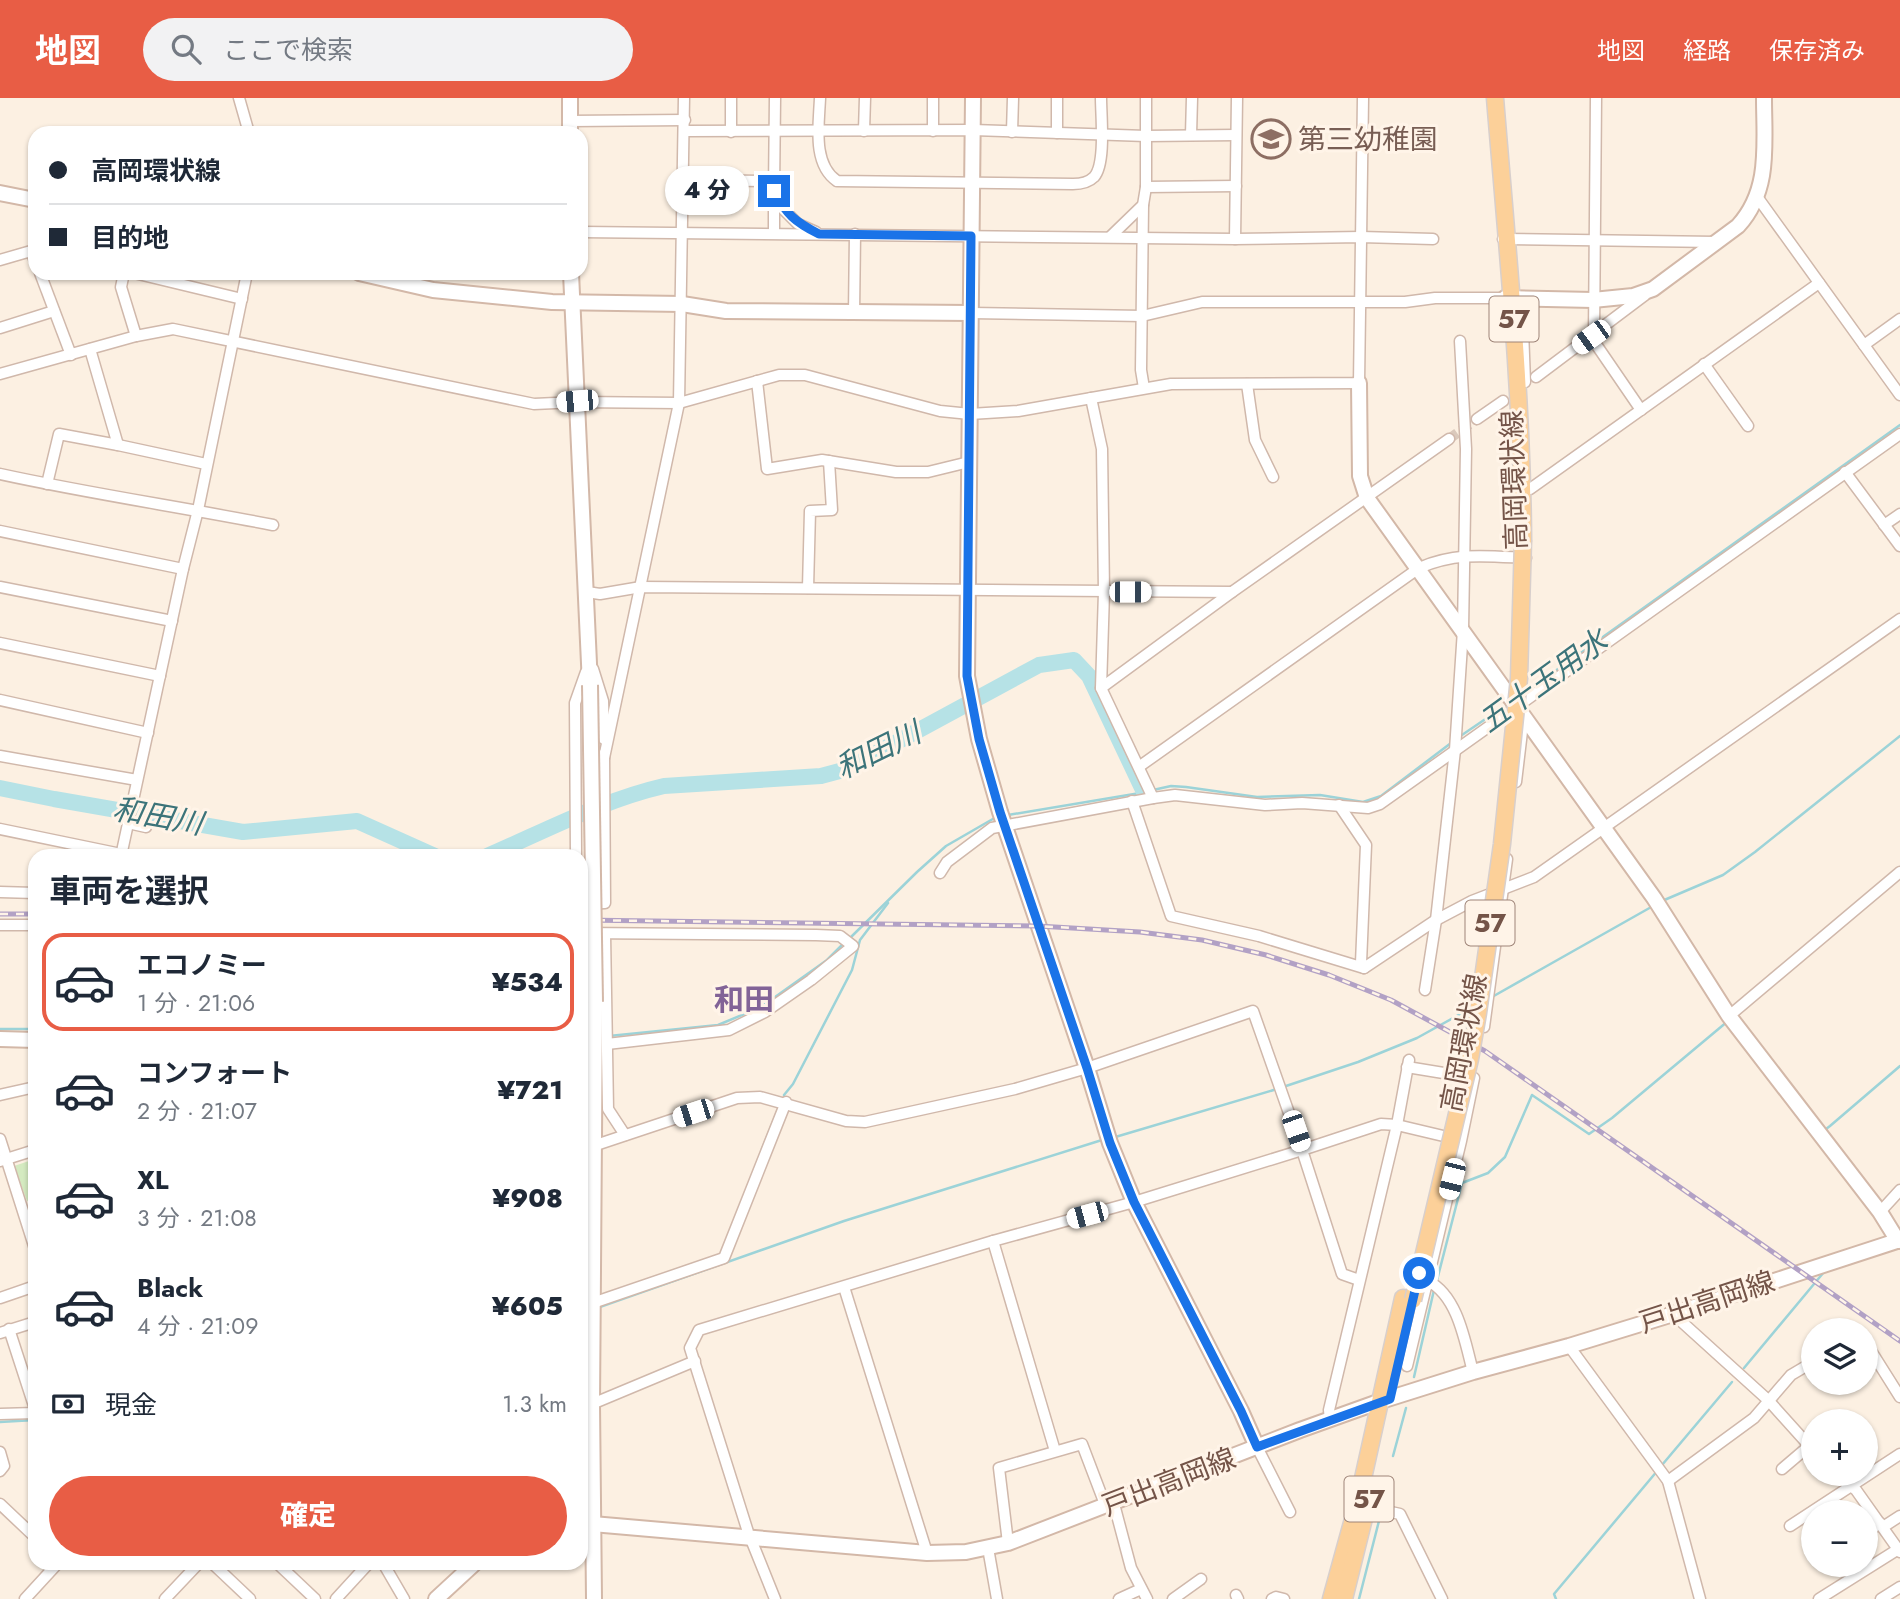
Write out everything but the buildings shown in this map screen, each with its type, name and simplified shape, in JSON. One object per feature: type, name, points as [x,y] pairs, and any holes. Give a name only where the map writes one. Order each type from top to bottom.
[{"type":"main road","name":"高岡環状線","points":[[1331,1599],[1385,1400],[1408,1298],[1467,1071],[1502,844],[1519,678],[1523,491],[1509,298],[1488,98]]},
{"type":"main road","name":"高岡環状線","points":[[1495,98],[1503,239]]},
{"type":"main road","name":"高岡環状線","points":[[1344,1599],[1368,1507],[1385,1400]]},
{"type":"street","points":[[239,98],[247,126]]},
{"type":"street","points":[[570,98],[570,126]]},
{"type":"street","points":[[604,758],[679,403],[684,98]]},
{"type":"street","points":[[731,98],[731,132]]},
{"type":"street","points":[[774,233],[775,98]]},
{"type":"street","points":[[820,98],[818,132],[821,164],[828,175],[837,181],[861,183],[1083,183],[1093,177],[1100,166],[1101,98]]},
{"type":"street","points":[[864,131],[865,98]]},
{"type":"street","points":[[933,98],[933,131]]},
{"type":"street","points":[[973,98],[967,589],[967,676],[973,710],[1003,819],[1109,1138],[1134,1202],[1290,1512]]},
{"type":"street","points":[[1013,98],[1013,132]]},
{"type":"street","points":[[1056,98],[1057,133]]},
{"type":"street","points":[[1144,388],[1141,370],[1146,98]]},
{"type":"street","points":[[1191,135],[1192,98]]},
{"type":"street","points":[[1235,239],[1237,98]]},
{"type":"street","points":[[1363,98],[1359,383],[1360,476],[1367,498],[1520,701],[1604,829],[1657,903],[1729,1016],[1880,1212],[1899,1241]]},
{"type":"street","points":[[1596,98],[1593,336],[1641,410]]},
{"type":"street","points":[[1536,377],[1738,226],[1749,214],[1758,198],[1763,169],[1764,98]]},
{"type":"street","points":[[586,126],[685,120]]},
{"type":"street","points":[[685,131],[973,130],[1146,136],[1236,135]]},
{"type":"street","points":[[684,180],[774,186]]},
{"type":"street","points":[[774,186],[783,209],[798,224],[819,234]]},
{"type":"street","points":[[1146,187],[1236,186]]},
{"type":"street","points":[[0,193],[28,199]]},
{"type":"street","points":[[1758,198],[1900,395]]},
{"type":"street","points":[[1111,236],[1143,205]]},
{"type":"street","points":[[588,232],[1433,239]]},
{"type":"street","points":[[854,314],[855,234]]},
{"type":"street","points":[[1503,239],[1716,242]]},
{"type":"street","points":[[0,260],[28,255]]},
{"type":"street","points":[[43,280],[71,355]]},
{"type":"street","points":[[122,280],[121,287],[136,335]]},
{"type":"street","points":[[163,280],[242,299]]},
{"type":"street","points":[[122,849],[198,510],[246,280]]},
{"type":"street","points":[[389,280],[433,290],[479,296],[572,302],[682,304],[726,311],[854,314],[1142,316],[1202,302],[1405,302],[1435,298],[1593,300],[1633,296],[1653,289]]},
{"type":"street","points":[[571,280],[590,661],[595,1002],[588,1130]]},
{"type":"street","points":[[1530,489],[1819,283]]},
{"type":"street","points":[[0,328],[54,311]]},
{"type":"street","points":[[1864,345],[1900,319]]},
{"type":"street","points":[[1,372],[71,355],[136,335],[173,329],[534,404],[577,401],[679,403],[779,375],[804,375],[940,411],[970,414],[1018,411],[1171,384],[1359,383]]},
{"type":"street","points":[[1520,701],[1529,558],[1530,489],[1523,330]]},
{"type":"street","points":[[1425,990],[1436,920],[1455,750],[1464,630],[1466,449],[1460,341]]},
{"type":"street","points":[[90,349],[118,445]]},
{"type":"street","points":[[1704,364],[1748,426]]},
{"type":"street","points":[[757,381],[767,469],[822,460],[896,472],[928,472],[969,462]]},
{"type":"street","points":[[1247,384],[1255,440],[1273,477]]},
{"type":"street","points":[[1091,398],[1102,449],[1104,592],[1101,688],[1150,792]]},
{"type":"street","points":[[1477,419],[1503,401]]},
{"type":"street","points":[[47,484],[59,434],[206,464]]},
{"type":"street","points":[[940,873],[947,862],[1003,819],[1132,801],[1150,792],[1265,805],[1302,803],[1368,808],[1380,804],[1520,701],[1900,434]]},
{"type":"street","points":[[1101,688],[1449,439]]},
{"type":"street","points":[[808,588],[810,511],[832,510],[830,461]]},
{"type":"street","points":[[1845,472],[1900,546]]},
{"type":"street","points":[[0,474],[87,493],[198,510],[273,526]]},
{"type":"street","points":[[1884,525],[1900,514]]},
{"type":"street","points":[[0,531],[183,569]]},
{"type":"street","points":[[1140,766],[1419,568],[1437,560],[1465,555],[1529,558]]},
{"type":"street","points":[[0,587],[172,621]]},
{"type":"street","points":[[587,592],[600,594],[641,587],[1232,592]]},
{"type":"street","points":[[1364,968],[1436,920],[1472,901],[1534,877],[1900,619]]},
{"type":"street","points":[[0,643],[160,676]]},
{"type":"street","points":[[588,904],[605,903],[603,701],[590,661]]},
{"type":"street","points":[[576,849],[575,703],[590,661]]},
{"type":"street","points":[[0,700],[148,733]]},
{"type":"street","points":[[1484,1027],[1504,890],[1523,723]]},
{"type":"street","points":[[0,756],[137,780]]},
{"type":"street","points":[[1132,801],[1171,916],[1259,936],[1364,968]]},
{"type":"street","points":[[1339,805],[1366,845],[1361,962],[1364,968]]},
{"type":"street","points":[[128,822],[146,827]]},
{"type":"street","points":[[0,829],[93,849]]},
{"type":"street","points":[[1729,1016],[1900,872]]},
{"type":"street","points":[[0,892],[28,893]]},
{"type":"street","points":[[0,925],[28,925]]},
{"type":"street","points":[[588,933],[840,936],[853,946],[765,1012],[729,1030],[607,1043]]},
{"type":"street","points":[[605,934],[608,1109],[625,1135]]},
{"type":"street","points":[[588,996],[606,996]]},
{"type":"street","points":[[588,1148],[737,1098],[760,1097],[786,1102],[846,1121],[865,1122],[1015,1089],[1087,1068],[1253,1011],[1342,1273],[1359,1280]]},
{"type":"street","points":[[0,1040],[28,1040]]},
{"type":"street","points":[[1330,1420],[1329,1410],[1397,1125],[1408,1063],[1474,1078],[1407,1366]]},
{"type":"street","points":[[0,1095],[28,1089]]},
{"type":"street","points":[[589,1309],[724,1258],[786,1102]]},
{"type":"street","points":[[775,1599],[751,1539],[690,1348],[699,1330],[993,1241],[1134,1202],[1381,1124],[1397,1125],[1461,1141]]},
{"type":"street","points":[[0,1139],[3,1160],[28,1230]]},
{"type":"street","points":[[3,1160],[28,1152]]},
{"type":"street","points":[[1880,1212],[1900,1191]]},
{"type":"street","points":[[588,1228],[592,1404],[588,1523],[594,1599]]},
{"type":"street","points":[[993,1241],[1055,1451]]},
{"type":"street","name":"戸出高岡線","points":[[588,1523],[927,1553],[966,1552],[988,1548],[1110,1505],[1385,1400],[1673,1314],[1899,1241]]},
{"type":"street","points":[[1428,1281],[1439,1289],[1454,1308],[1473,1372]]},
{"type":"street","points":[[844,1287],[927,1553]]},
{"type":"street","points":[[0,1298],[28,1288]]},
{"type":"street","points":[[1673,1314],[1768,1400],[1801,1437]]},
{"type":"street","points":[[28,1324],[5,1331],[28,1392]]},
{"type":"street","points":[[1569,1346],[1668,1481],[1700,1599]]},
{"type":"street","points":[[592,1404],[695,1361]]},
{"type":"street","points":[[1878,1362],[1900,1398]]},
{"type":"street","points":[[1668,1481],[1754,1418],[1791,1375],[1801,1369]]},
{"type":"street","points":[[0,1414],[28,1412]]},
{"type":"street","points":[[1008,1543],[999,1468],[1082,1444],[1110,1505],[1131,1568],[1147,1599]]},
{"type":"street","points":[[0,1452],[4,1466],[0,1471]]},
{"type":"street","points":[[1878,1468],[1900,1454]]},
{"type":"street","points":[[1782,1469],[1801,1455]]},
{"type":"street","points":[[1790,1526],[1851,1486],[1867,1503],[1899,1549],[1819,1599]]},
{"type":"street","points":[[0,1504],[28,1530]]},
{"type":"street","points":[[1368,1507],[1400,1514],[1442,1599]]},
{"type":"street","points":[[1878,1527],[1900,1516]]},
{"type":"street","points":[[988,1548],[997,1599]]},
{"type":"street","points":[[25,1599],[52,1570]]},
{"type":"street","points":[[165,1599],[192,1570]]},
{"type":"street","points":[[219,1570],[250,1599]]},
{"type":"street","points":[[284,1570],[315,1599]]},
{"type":"street","points":[[336,1599],[363,1570]]},
{"type":"street","points":[[387,1570],[404,1599]]},
{"type":"street","points":[[436,1599],[465,1570]]},
{"type":"street","points":[[1173,1599],[1201,1579]]},
{"type":"street","points":[[1881,1599],[1900,1587]]},
{"type":"street","points":[[1119,1599],[1141,1588]]},
{"type":"street","points":[[1272,1599],[1284,1599]]},
{"type":"green space","points":[[28,1161],[28,1201],[27,1201],[14,1166]]},
{"type":"waterway","name":"五十玉用水","points":[[1523,694],[1900,425]]},
{"type":"waterway","name":"和田川","points":[[503,849],[619,799],[664,786],[821,776],[847,769],[1039,665],[1074,660],[1089,676],[1144,792]]},
{"type":"waterway","name":"五十玉用水","points":[[1459,737],[1509,703]]},
{"type":"waterway","points":[[1662,901],[1723,875],[1900,736]]},
{"type":"waterway","name":"五十玉用水","points":[[1153,790],[1171,786],[1257,797],[1320,795],[1363,802],[1381,796],[1451,743]]},
{"type":"waterway","name":"和田川","points":[[0,788],[243,832],[357,821],[419,849]]},
{"type":"waterway","points":[[1008,815],[1146,792]]},
{"type":"waterway","points":[[850,938],[946,846],[998,816]]},
{"type":"waterway","points":[[784,1095],[793,1084],[852,970],[860,940],[888,903]]},
{"type":"waterway","points":[[1492,997],[1653,906]]},
{"type":"waterway","points":[[609,1036],[718,1025],[761,1007],[827,960],[845,942]]},
{"type":"waterway","points":[[1283,1087],[1358,1062],[1417,1038],[1473,1007]]},
{"type":"waterway","points":[[1436,1284],[1462,1183],[1488,1173],[1505,1157],[1532,1095],[1589,1134],[1728,1021]]},
{"type":"waterway","points":[[0,1029],[28,1029]]},
{"type":"waterway","points":[[1828,1134],[1826,1129],[1900,1066]]},
{"type":"waterway","points":[[1112,1138],[1277,1089]]},
{"type":"waterway","points":[[762,1149],[779,1107]]},
{"type":"waterway","points":[[597,1308],[844,1221],[1102,1140]]},
{"type":"waterway","points":[[1744,1368],[1824,1272]]},
{"type":"waterway","points":[[1414,1377],[1434,1290]]},
{"type":"waterway","points":[[1662,1465],[1732,1382]]},
{"type":"waterway","points":[[1393,1456],[1406,1408]]},
{"type":"waterway","points":[[0,1422],[28,1420]]},
{"type":"waterway","points":[[1556,1599],[1554,1594],[1658,1470]]},
{"type":"waterway","points":[[1359,1599],[1380,1517]]},
{"type":"tunnel","points":[[1449,439],[1477,419]]},
{"type":"railway","points":[[0,914],[28,914]]},
{"type":"railway","points":[[588,920],[1038,926],[1140,932],[1202,940],[1266,955],[1329,975],[1391,1000],[1485,1051],[1900,1341]]},
{"type":"place","name":"第三幼稚園","points":[[1271,139]]},
{"type":"district","name":"和田","points":[[744,999]]},
{"type":"route","points":[[774,191],[783,209],[798,224],[819,234],[971,236],[967,676],[979,739],[1000,812],[1110,1143],[1134,1202],[1257,1447],[1390,1399],[1419,1273]]}]
